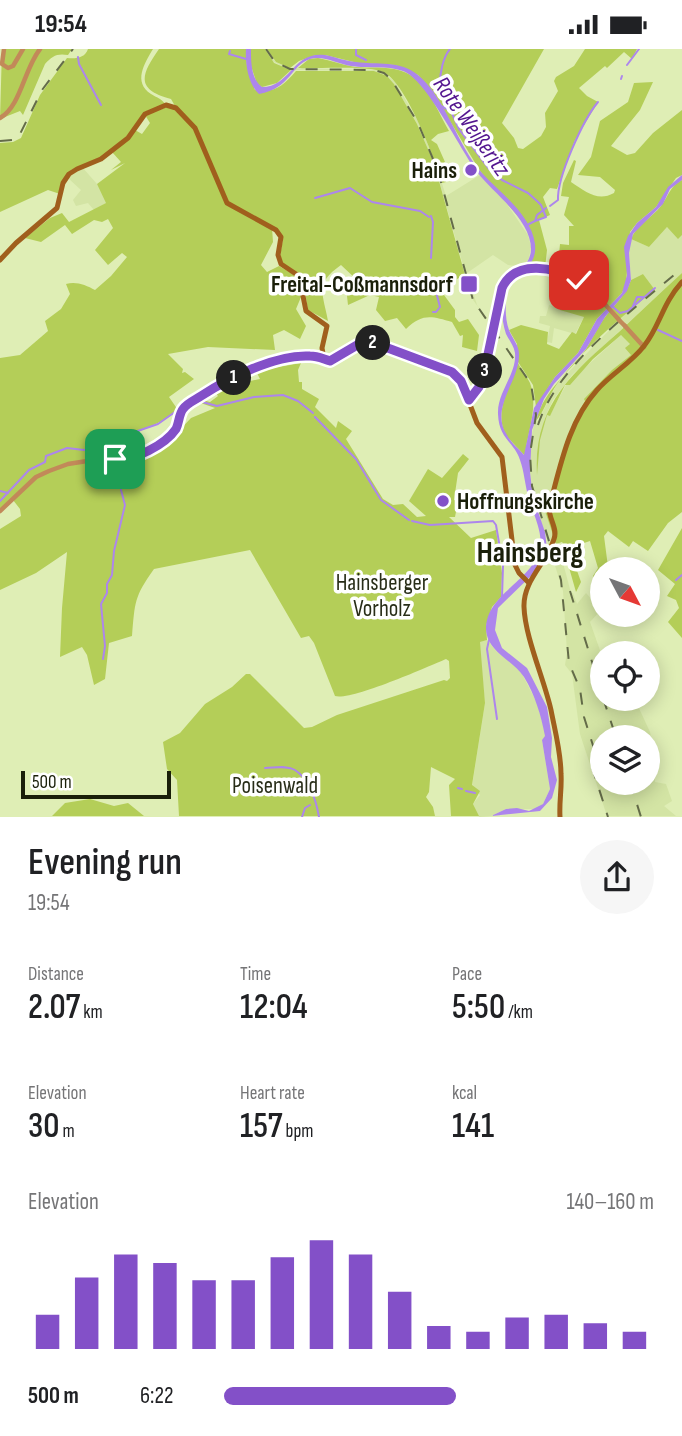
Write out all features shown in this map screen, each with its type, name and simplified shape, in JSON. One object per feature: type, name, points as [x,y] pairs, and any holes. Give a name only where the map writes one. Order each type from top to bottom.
[{"type":"main road","points":[[0,260],[57,208],[63,183],[69,174],[97,161],[121,144],[149,111],[171,105],[193,125],[228,205],[278,233],[281,240],[280,261],[299,276],[306,311],[327,326],[322,357],[325,360],[332,360],[359,343],[369,341],[452,372],[461,381],[477,423],[502,457],[514,562],[525,580],[524,606],[551,710],[561,763],[560,817]]},
{"type":"main road","points":[[525,580],[538,570],[555,538],[550,508],[565,449],[581,413],[600,387],[645,346],[668,299],[682,282]]},
{"type":"street","points":[[4,49],[2,64],[8,68],[13,66],[23,49]]},
{"type":"street","points":[[0,118],[12,109],[29,65],[40,49]]},
{"type":"street","points":[[469,400],[481,383],[503,285],[520,269],[556,270],[583,282],[645,346]]},
{"type":"street","points":[[0,511],[36,477],[49,471],[68,464],[134,456],[163,441],[176,428],[183,409],[222,383],[262,365],[309,356],[322,357]]},
{"type":"shaded area","points":[[246,49],[251,49],[254,75],[262,87],[279,81],[298,63],[314,55],[396,65],[411,70],[436,96],[473,162],[528,223],[535,253],[529,266],[513,280],[507,292],[507,321],[519,354],[501,415],[507,435],[524,455],[534,408],[555,377],[578,353],[597,319],[622,293],[627,275],[624,247],[628,236],[637,223],[656,207],[668,187],[682,175],[682,180],[670,189],[663,204],[633,234],[629,253],[631,280],[627,291],[605,317],[586,349],[554,384],[544,399],[532,430],[530,472],[533,497],[545,532],[547,549],[534,573],[498,608],[495,630],[502,648],[527,668],[547,707],[552,738],[551,757],[557,780],[552,798],[540,811],[491,816],[506,809],[529,811],[543,804],[550,789],[542,740],[545,736],[534,698],[524,677],[495,650],[487,637],[486,629],[494,606],[529,569],[536,559],[541,541],[521,464],[501,429],[498,414],[515,361],[514,350],[503,324],[503,297],[510,281],[530,256],[531,249],[525,227],[477,172],[422,87],[403,71],[351,66],[315,58],[303,62],[278,87],[259,94],[248,73]]},
{"type":"shaded area","points":[[265,49],[276,62],[290,68],[374,70],[384,72],[396,83],[419,123],[435,162],[446,196],[480,175],[500,194],[528,235],[531,247],[529,258],[523,267],[508,265],[493,255],[467,273],[477,305],[515,357],[473,300],[434,163],[417,124],[394,84],[387,76],[374,71],[290,70],[272,61]]},
{"type":"shaded area","points":[[272,61],[287,72],[268,84],[263,84],[260,79]]},
{"type":"shaded area","points":[[82,167],[106,199],[106,203],[94,210],[88,203],[76,206],[73,200],[81,190],[68,178]]},
{"type":"shaded area","points":[[667,227],[678,238],[682,235],[682,273],[572,375],[553,400],[546,415],[543,427],[547,414],[550,415],[566,385],[621,335],[630,344],[632,355],[610,373],[585,400],[547,507],[544,508],[558,544],[571,593],[577,604],[586,593],[590,598],[590,627],[597,641],[590,641],[590,711],[640,711],[647,725],[590,725],[590,764],[580,734],[572,674],[565,665],[567,652],[563,591],[534,499],[530,443],[535,421],[538,421],[557,384],[622,317],[655,290],[643,274],[631,280],[631,239],[649,247]]},
{"type":"shaded area","points":[[556,301],[584,317],[575,334],[554,328],[552,343],[547,342],[550,326],[539,323],[540,316],[546,316],[549,305],[554,307]]},
{"type":"shaded area","points":[[487,640],[522,674],[537,703],[546,736],[542,740],[550,789],[543,804],[536,809],[506,809],[491,816],[479,817],[473,804],[480,795],[472,786],[485,703],[479,642]]},
{"type":"shaded area","points":[[660,783],[666,784],[672,801],[664,806],[676,816],[607,816],[600,795],[660,795]]},
{"type":"green space","points":[[2,49],[72,49],[68,55],[55,56],[45,64],[23,115],[20,111],[0,119]]},
{"type":"green space","points":[[88,49],[153,49],[142,73],[142,84],[165,104],[150,110],[126,137],[101,157],[71,170],[60,194],[48,190],[0,212],[0,143],[21,138],[40,95],[67,58],[80,57]]},
{"type":"green space","points":[[159,49],[246,49],[247,67],[255,90],[262,91],[278,87],[296,71],[374,71],[387,76],[417,124],[434,163],[465,275],[445,285],[444,295],[455,310],[455,317],[459,322],[468,319],[479,335],[477,351],[462,347],[463,335],[460,336],[452,322],[428,317],[417,320],[406,329],[397,318],[385,321],[376,310],[379,297],[370,295],[348,305],[347,296],[351,291],[348,286],[357,280],[341,265],[327,278],[322,290],[328,321],[308,310],[305,292],[310,283],[304,282],[295,271],[283,264],[280,256],[283,239],[278,230],[229,204],[197,129],[171,99],[151,91],[147,86],[145,74]]},
{"type":"green space","points":[[251,49],[265,49],[274,63],[291,70],[277,83],[262,87],[257,84],[251,66]]},
{"type":"green space","points":[[267,49],[544,49],[502,123],[518,148],[523,149],[541,136],[546,127],[545,113],[558,91],[554,81],[556,77],[574,66],[585,49],[637,49],[632,59],[624,52],[579,88],[598,102],[575,140],[557,189],[550,188],[543,197],[550,215],[539,220],[547,250],[545,268],[529,267],[535,246],[531,232],[480,171],[433,93],[418,75],[395,65],[358,63],[325,55],[299,61],[290,68],[276,62]]},
{"type":"green space","points":[[318,58],[355,67],[398,70],[414,77],[433,101],[449,131],[438,134],[431,140],[437,144],[445,162],[441,166],[446,182],[442,183],[419,123],[393,80],[385,73],[368,69],[298,68],[309,59]]},
{"type":"green space","points":[[653,82],[640,110],[611,146],[627,155],[635,153],[653,133],[682,110],[682,175],[676,178],[656,207],[630,232],[626,284],[622,293],[597,319],[578,353],[555,377],[536,407],[533,385],[518,362],[517,344],[509,330],[521,325],[548,332],[547,344],[559,349],[572,332],[576,334],[584,317],[560,310],[561,302],[556,301],[556,291],[553,290],[557,274],[583,284],[587,289],[591,286],[558,265],[560,244],[569,245],[569,226],[574,226],[564,215],[569,197],[561,196],[563,183],[574,160],[576,161],[571,182],[597,196],[614,193],[615,190],[600,177],[578,175],[591,157],[600,121],[628,102],[634,83]]},
{"type":"green space","points":[[170,106],[191,124],[227,204],[272,228],[273,242],[261,265],[267,272],[279,266],[296,276],[301,297],[296,309],[306,326],[300,339],[284,330],[273,335],[275,350],[208,347],[168,354],[183,369],[182,373],[185,372],[194,379],[169,397],[178,410],[162,421],[110,445],[120,460],[127,462],[148,454],[173,437],[191,418],[215,408],[195,401],[199,399],[210,402],[218,396],[215,392],[260,379],[256,371],[301,363],[298,370],[302,389],[319,399],[315,407],[336,428],[338,421],[352,431],[346,439],[383,499],[393,505],[403,504],[417,517],[426,516],[409,501],[428,469],[442,478],[463,454],[469,459],[458,473],[454,500],[458,501],[455,517],[449,517],[471,538],[496,530],[502,573],[501,597],[492,607],[486,626],[487,640],[480,642],[485,703],[472,785],[480,791],[473,804],[479,816],[451,816],[449,785],[455,779],[431,767],[429,792],[426,797],[435,816],[179,816],[177,780],[167,769],[163,742],[180,733],[205,704],[232,687],[246,674],[250,674],[304,728],[450,678],[449,661],[446,659],[372,689],[335,696],[314,643],[309,636],[301,638],[250,550],[154,569],[137,600],[132,636],[109,643],[105,679],[94,685],[87,655],[82,647],[60,657],[67,552],[36,573],[0,590],[0,529],[21,516],[20,509],[13,500],[0,511],[0,358],[20,355],[48,331],[45,321],[61,309],[70,294],[66,284],[81,284],[95,290],[127,257],[122,253],[108,265],[95,250],[113,228],[108,219],[102,222],[94,220],[72,234],[65,225],[41,242],[25,238],[50,218],[62,213],[69,222],[106,203],[97,184],[125,163],[111,170],[121,162],[112,152],[135,130],[142,134],[150,123],[145,115]]},
{"type":"green space","points":[[682,180],[682,235],[678,239],[667,227],[649,247],[631,239],[637,229],[661,206],[672,188]]},
{"type":"green space","points":[[682,273],[682,512],[668,523],[648,551],[633,541],[629,547],[608,531],[604,536],[607,557],[595,557],[590,541],[569,548],[581,582],[576,592],[565,546],[562,542],[556,544],[544,508],[547,506],[584,399],[631,355],[625,348],[630,344],[621,335],[593,359],[570,385],[565,385]]},
{"type":"green space","points":[[643,274],[655,290],[581,356],[603,320],[624,295],[631,280]]},
{"type":"green space","points":[[518,363],[530,383],[533,401],[525,456],[506,435],[501,417],[504,399]]},
{"type":"green space","points":[[563,376],[554,388],[536,421],[545,399]]},
{"type":"green space","points":[[565,385],[550,416],[547,415]]},
{"type":"green space","points":[[546,417],[540,440],[537,475],[537,451],[542,429]]},
{"type":"green space","points":[[682,528],[682,638],[668,622],[679,608],[676,600],[667,596],[675,584],[660,572],[660,566]]},
{"type":"green space","points":[[90,799],[114,806],[128,803],[144,816],[52,816],[65,803]]},
{"type":"waterway","points":[[356,49],[356,55],[366,60]]},
{"type":"waterway","name":"Rote Weißeritz","points":[[434,91],[440,83],[442,65],[450,49]]},
{"type":"waterway","points":[[627,65],[639,49]]},
{"type":"waterway","points":[[230,51],[229,54],[246,59]]},
{"type":"waterway","points":[[78,57],[79,64],[101,105]]},
{"type":"waterway","points":[[550,206],[558,200],[572,149],[598,102]]},
{"type":"waterway","name":"Rote Weißeritz","points":[[439,105],[451,111],[459,129],[489,169],[502,180],[528,193],[541,205],[546,217],[535,221]]},
{"type":"waterway","points":[[315,198],[350,188],[372,202],[420,211],[429,217]]},
{"type":"waterway","points":[[527,225],[535,221],[537,215],[546,208]]},
{"type":"waterway","points":[[431,216],[431,258]]},
{"type":"waterway","points":[[433,312],[440,307],[435,288]]},
{"type":"waterway","points":[[612,306],[620,313],[628,311],[655,288]]},
{"type":"waterway","points":[[633,306],[637,297],[643,297]]},
{"type":"waterway","points":[[658,330],[682,341]]},
{"type":"waterway","points":[[195,400],[217,406],[254,397],[283,395],[298,401],[313,413]]},
{"type":"waterway","points":[[0,501],[29,470],[45,462],[46,456],[67,448],[84,450],[109,444],[158,424],[182,407]]},
{"type":"waterway","points":[[315,417],[356,459],[381,500],[409,520]]},
{"type":"waterway","points":[[103,659],[105,646],[101,604],[112,575],[114,551],[125,505],[121,490],[122,467],[110,445]]},
{"type":"waterway","points":[[0,491],[8,493]]},
{"type":"waterway","points":[[412,521],[430,525],[493,521],[503,566],[502,597]]},
{"type":"waterway","points":[[676,580],[682,575]]},
{"type":"waterway","points":[[489,640],[487,649],[497,719]]},
{"type":"waterway","points":[[265,768],[288,768],[300,774],[312,791],[319,817]]},
{"type":"waterway","points":[[458,788],[462,789]]},
{"type":"waterway","points":[[466,791],[475,793]]},
{"type":"waterway","points":[[302,817],[305,808],[310,805]]},
{"type":"railway","points":[[0,141],[13,140],[19,136],[42,90],[73,49]]},
{"type":"railway","points":[[266,49],[275,62],[290,69],[374,70],[384,73],[391,79],[418,123],[438,171],[473,300],[531,384],[536,415],[530,454],[532,486],[561,580],[569,663],[580,689],[590,736]]},
{"type":"railway","points":[[538,425],[548,402],[580,359],[682,268]]},
{"type":"railway","points":[[570,591],[590,655]]},
{"type":"railway","points":[[607,711],[612,725]]},
{"type":"railway","points":[[601,795],[608,817]]},
{"type":"railway","points":[[634,795],[641,817]]},
{"type":"place","name":"Hains","points":[[471,170]]},
{"type":"place","name":"Freital-Coßmannsdorf","points":[[469,284]]},
{"type":"place","name":"Hoffnungskirche","points":[[443,501]]},
{"type":"district","name":"Hainsberg","points":[[530,552]]},
{"type":"route","points":[[115,459],[125,459],[163,441],[176,428],[185,406],[215,387],[276,361],[309,356],[330,361],[364,341],[452,372],[461,381],[469,400],[483,378],[502,288],[510,276],[520,269],[553,269],[579,280]]},
{"type":"park label","name":"Hainsberger Vorholz","points":[[382,595]]},
{"type":"park label","name":"Poisenwald","points":[[275,785]]}]
